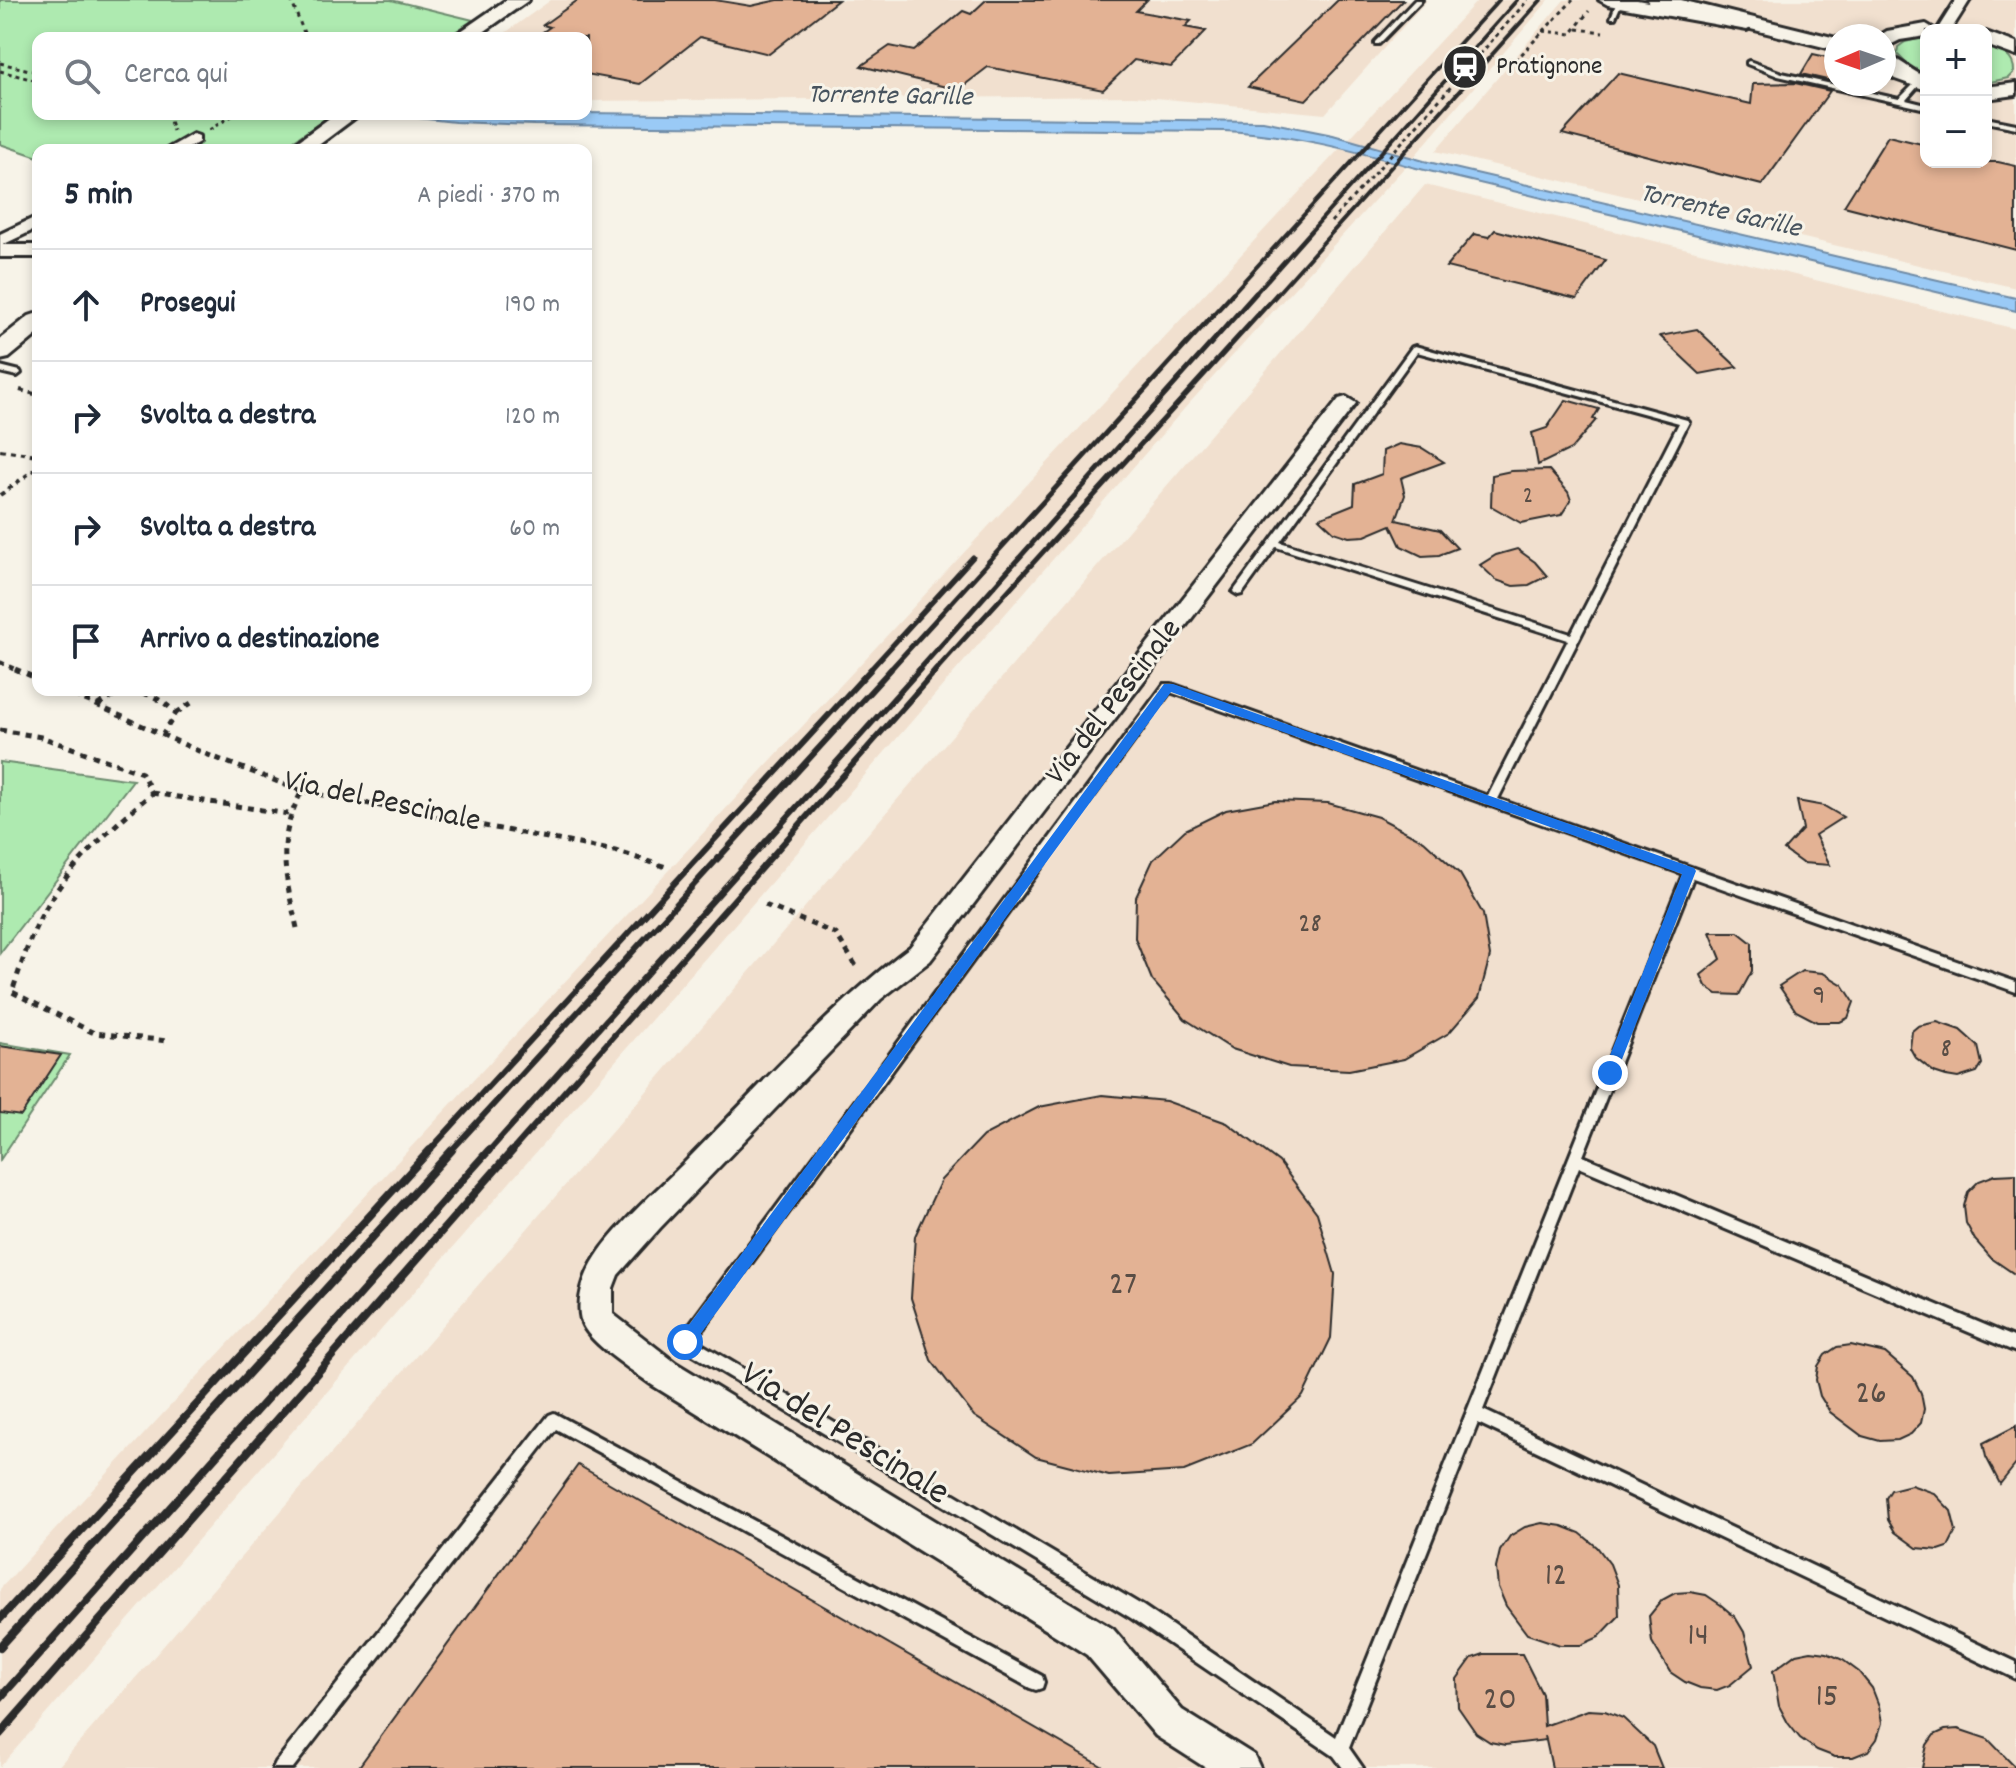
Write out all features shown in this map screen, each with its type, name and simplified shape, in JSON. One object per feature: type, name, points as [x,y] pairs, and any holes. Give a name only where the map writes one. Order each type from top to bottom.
[{"type":"main road","points":[[1657,0],[1824,41]]},
{"type":"main road","points":[[1680,0],[1824,30]]},
{"type":"main road","points":[[470,32],[511,4]]},
{"type":"main road","points":[[1896,36],[1920,31]]},
{"type":"main road","points":[[1992,40],[2016,50]]},
{"type":"main road","points":[[1896,70],[1920,82]]},
{"type":"main road","points":[[1992,92],[2016,89]]},
{"type":"main road","points":[[306,144],[341,120]]},
{"type":"main road","points":[[17,341],[32,327]]},
{"type":"street","points":[[1948,24],[1963,0]]},
{"type":"street","points":[[1609,6],[1759,27]]},
{"type":"street","points":[[184,144],[193,139]]},
{"type":"street","points":[[1,248],[32,225]]},
{"type":"street","points":[[1,248],[32,251]]},
{"type":"street","points":[[1,248],[32,261]]},
{"type":"street","name":"Via del Pescinale","points":[[1241,1768],[1169,1723],[1100,1642],[664,1374],[597,1320],[597,1288],[607,1266],[649,1219],[871,991],[920,954],[1346,403]]},
{"type":"lane","points":[[1377,43],[1419,0]]},
{"type":"lane","points":[[1749,63],[1780,75],[1920,106]]},
{"type":"lane","points":[[1901,101],[1920,85]]},
{"type":"lane","points":[[1992,121],[2016,126]]},
{"type":"lane","points":[[1238,592],[1415,349],[1684,422],[1491,801]]},
{"type":"lane","points":[[0,369],[17,373]]},
{"type":"lane","points":[[1274,543],[1573,638]]},
{"type":"lane","points":[[1354,1768],[1340,1750],[1137,1612],[685,1342],[1168,687],[2016,987]]},
{"type":"lane","points":[[1340,1750],[1690,871]]},
{"type":"lane","points":[[1575,1159],[2016,1345]]},
{"type":"lane","points":[[1474,1414],[2016,1671]]},
{"type":"lane","points":[[282,1768],[554,1420],[1036,1682]]},
{"type":"path","points":[[1485,49],[1528,0]]},
{"type":"path","points":[[1500,57],[1516,60],[1573,0]]},
{"type":"path","points":[[292,1],[304,32]]},
{"type":"path","points":[[1543,31],[1571,34],[1609,6]]},
{"type":"path","points":[[1551,24],[1557,25],[1556,33]]},
{"type":"path","points":[[1576,29],[1603,32]]},
{"type":"path","points":[[1331,222],[1492,41]]},
{"type":"path","points":[[1471,64],[1478,57]]},
{"type":"path","points":[[0,63],[32,71]]},
{"type":"path","points":[[0,71],[32,79]]},
{"type":"path","points":[[0,450],[32,454]]},
{"type":"path","points":[[0,495],[32,471]]},
{"type":"path","points":[[0,662],[32,676]]},
{"type":"path","name":"Via del Pescinale","points":[[77,696],[302,791],[615,851],[666,867]]},
{"type":"path","points":[[97,705],[112,696]]},
{"type":"path","points":[[148,696],[171,707],[176,713]]},
{"type":"path","points":[[163,734],[176,713],[196,700]]},
{"type":"path","points":[[0,730],[41,737],[142,773],[152,793]]},
{"type":"path","points":[[297,928],[282,852],[288,814],[302,791]]},
{"type":"path","points":[[168,1041],[94,1033],[12,992],[36,926],[65,880],[104,835],[152,793],[288,814]]},
{"type":"path","points":[[765,905],[836,934],[871,991]]},
{"type":"shaded area","points":[[551,0],[1427,0],[1325,114],[1134,96],[592,101],[592,32],[506,32]]},
{"type":"shaded area","points":[[1478,0],[1549,0],[1413,158],[1184,409],[0,1767],[0,1589]]},
{"type":"shaded area","points":[[1564,0],[2016,0],[2016,288],[1435,151]]},
{"type":"shaded area","points":[[1425,185],[2016,329],[2016,1768],[57,1768],[616,1127]]},
{"type":"green space","points":[[0,0],[391,0],[473,20],[455,32],[32,32],[32,120],[324,120],[288,144],[32,144],[32,155],[0,144]]},
{"type":"green space","points":[[1920,38],[1920,72],[1897,54],[1898,47]]},
{"type":"green space","points":[[1992,47],[2012,62],[2014,72],[2008,78],[1992,82]]},
{"type":"green space","points":[[0,762],[133,780],[0,953]]},
{"type":"green space","points":[[0,1043],[70,1055],[0,1160]]},
{"type":"water","points":[[592,113],[1263,121],[2016,298],[2016,311],[1342,148],[1272,135],[1224,131],[436,120],[592,120]]},
{"type":"building","points":[[578,0],[715,0],[751,6],[778,0],[838,0],[769,54],[700,37],[640,84],[592,75],[592,32],[543,32],[550,27],[543,25]]},
{"type":"building","points":[[986,0],[1147,0],[1136,11],[1191,21],[1185,27],[1206,31],[1171,67],[1134,60],[1103,90],[988,67],[958,90],[861,66],[890,46],[914,51],[963,11],[971,14]]},
{"type":"building","points":[[1338,0],[1403,0],[1306,100],[1248,87]]},
{"type":"building","points":[[1813,54],[1824,56],[1824,79],[1801,74]]},
{"type":"building","points":[[1618,73],[1751,104],[1753,84],[1795,83],[1824,90],[1826,96],[1762,185],[1562,134]]},
{"type":"building","points":[[1888,136],[1920,144],[1920,168],[1992,168],[1992,162],[2016,166],[2016,250],[1844,206]]},
{"type":"building","points":[[1495,230],[1606,260],[1577,299],[1446,267],[1474,234],[1489,237]]},
{"type":"building","points":[[1697,329],[1737,367],[1700,374],[1660,336]]},
{"type":"building","points":[[1566,400],[1599,409],[1593,419],[1596,420],[1571,449],[1538,465],[1532,433],[1547,428]]},
{"type":"building","points":[[1399,444],[1422,448],[1444,462],[1401,478],[1405,495],[1396,520],[1440,530],[1457,548],[1439,555],[1422,556],[1401,546],[1391,525],[1365,536],[1349,537],[1334,532],[1319,518],[1354,504],[1355,484],[1382,474],[1383,451]]},
{"type":"building","points":[[1549,470],[1571,500],[1561,515],[1521,523],[1491,506],[1492,475]]},
{"type":"building","points":[[1517,549],[1547,576],[1529,585],[1513,586],[1496,580],[1480,565],[1496,555]]},
{"type":"building","points":[[1275,801],[1328,803],[1378,817],[1424,841],[1460,874],[1483,914],[1490,956],[1479,998],[1449,1033],[1404,1059],[1349,1070],[1289,1067],[1232,1049],[1185,1019],[1152,980],[1135,938],[1136,897],[1153,860],[1185,830],[1226,810]]},
{"type":"building","points":[[1797,801],[1824,806],[1843,817],[1815,835],[1830,865],[1802,863],[1784,850],[1803,829]]},
{"type":"building","points":[[1710,932],[1738,932],[1752,943],[1752,971],[1739,995],[1717,994],[1706,986],[1701,975],[1721,959]]},
{"type":"building","points":[[1802,971],[1823,973],[1843,985],[1854,1002],[1848,1018],[1840,1022],[1817,1022],[1796,1011],[1779,986]]},
{"type":"building","points":[[1937,1022],[1960,1030],[1978,1046],[1982,1064],[1977,1072],[1958,1078],[1946,1076],[1934,1072],[1915,1057],[1910,1048],[1912,1031],[1918,1026]]},
{"type":"building","points":[[0,1046],[61,1055],[21,1116],[0,1113]]},
{"type":"building","points":[[1102,1095],[1166,1101],[1227,1123],[1279,1162],[1317,1213],[1335,1274],[1331,1338],[1303,1396],[1252,1444],[1184,1471],[1109,1476],[1036,1457],[974,1416],[931,1360],[911,1298],[915,1236],[941,1180],[983,1136],[1039,1107]]},
{"type":"building","points":[[2016,1174],[2016,1275],[1991,1258],[1975,1240],[1966,1223],[1964,1206],[1968,1192],[1979,1181],[1995,1175]]},
{"type":"building","points":[[1851,1345],[1885,1353],[1913,1377],[1924,1409],[1921,1423],[1911,1434],[1898,1440],[1880,1441],[1862,1436],[1830,1412],[1820,1396],[1816,1380],[1818,1366],[1825,1355],[1837,1347]]},
{"type":"building","points":[[2016,1426],[2016,1464],[2000,1484],[1986,1457],[1983,1443]]},
{"type":"building","points":[[578,1465],[1105,1768],[358,1768]]},
{"type":"building","points":[[1911,1485],[1934,1493],[1951,1511],[1956,1531],[1948,1547],[1939,1550],[1917,1548],[1895,1532],[1888,1520],[1886,1498],[1891,1490]]},
{"type":"building","points":[[1542,1523],[1580,1533],[1597,1547],[1610,1564],[1618,1585],[1619,1616],[1599,1637],[1581,1645],[1560,1645],[1527,1634],[1506,1606],[1498,1587],[1496,1568],[1500,1551],[1510,1536],[1525,1527]]},
{"type":"building","points":[[1675,1593],[1706,1595],[1721,1605],[1735,1617],[1744,1632],[1753,1666],[1730,1685],[1717,1690],[1700,1688],[1670,1672],[1652,1642],[1649,1616],[1662,1600]]},
{"type":"building","points":[[1811,1651],[1827,1653],[1843,1660],[1859,1672],[1872,1688],[1882,1723],[1877,1739],[1868,1751],[1853,1757],[1835,1757],[1817,1750],[1800,1738],[1788,1723],[1779,1706],[1773,1671],[1796,1654]]},
{"type":"building","points":[[1484,1654],[1522,1654],[1542,1694],[1544,1726],[1588,1710],[1605,1711],[1623,1718],[1653,1746],[1662,1768],[1552,1768],[1546,1740],[1505,1745],[1490,1742],[1476,1733],[1458,1707],[1457,1679],[1472,1658]]},
{"type":"building","points":[[1958,1729],[1988,1739],[2016,1768],[1922,1768],[1927,1745],[1934,1735]]},
{"type":"railway","points":[[1231,295],[1499,0]]},
{"type":"railway","points":[[1254,295],[1517,0]]},
{"type":"railway","points":[[1276,295],[1541,0]]},
{"type":"railway","points":[[889,671],[1233,293]]},
{"type":"railway","points":[[918,671],[1256,293]]},
{"type":"railway","points":[[935,671],[1278,293]]},
{"type":"railway","points":[[869,671],[973,557]]},
{"type":"railway","points":[[428,1152],[871,669]]},
{"type":"railway","points":[[450,1152],[891,669]]},
{"type":"railway","points":[[488,1152],[920,669]]},
{"type":"railway","points":[[511,1152],[937,669]]},
{"type":"railway","points":[[0,1619],[430,1150]]},
{"type":"railway","points":[[0,1647],[452,1150]]},
{"type":"railway","points":[[0,1698],[489,1150]]},
{"type":"railway","points":[[0,1734],[513,1150]]},
{"type":"place","name":"Pratignone","points":[[1465,67]]},
{"type":"route","points":[[685,1342],[1168,687],[1690,871],[1610,1073]]},
{"type":"water label","name":"Torrente Garille","points":[[890,98]]},
{"type":"water label","name":"Torrente Garille","points":[[1720,213]]}]
